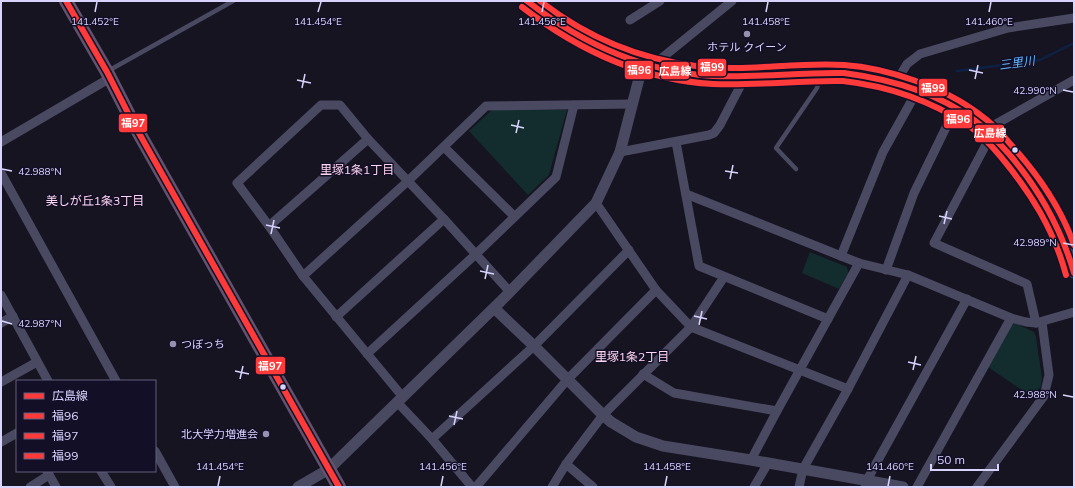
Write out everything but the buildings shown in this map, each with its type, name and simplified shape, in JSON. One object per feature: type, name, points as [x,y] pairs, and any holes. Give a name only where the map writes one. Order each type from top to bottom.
[{"type":"highway","points":[[66,1],[339,487]]},
{"type":"street","points":[[527,1],[546,16],[584,40],[648,65],[694,74],[745,77],[821,72],[865,76],[917,91],[955,109],[989,132],[1030,180],[1059,228],[1074,273]]},
{"type":"street","points":[[630,20],[660,1]]},
{"type":"street","points":[[298,487],[329,468],[494,308],[596,203],[620,152],[633,104],[648,65],[732,1]]},
{"type":"street","points":[[895,84],[907,64],[920,54],[1008,28],[1074,18]]},
{"type":"street","points":[[1,142],[108,75]]},
{"type":"street","points":[[620,152],[676,142],[714,133],[720,125],[745,77]]},
{"type":"street","points":[[977,487],[1044,396],[1049,375],[1039,322],[1027,284],[934,243],[989,132],[1074,80]]},
{"type":"street","points":[[841,256],[883,152],[917,91]]},
{"type":"street","points":[[303,276],[408,181],[486,106],[633,104]]},
{"type":"street","points":[[472,487],[432,439],[367,354],[303,276],[270,226],[237,183],[321,105],[340,105],[368,139],[444,218],[510,292]]},
{"type":"street","points":[[367,354],[476,254],[556,177],[574,105]]},
{"type":"street","points":[[886,270],[914,194],[955,109]]},
{"type":"street","points":[[270,226],[368,139]]},
{"type":"street","points":[[676,142],[699,266],[828,319]]},
{"type":"street","points":[[444,147],[514,216]]},
{"type":"street","points":[[1,173],[112,380]]},
{"type":"street","points":[[686,194],[859,263],[908,275],[1011,318],[1026,322],[1039,322],[1074,312]]},
{"type":"street","points":[[596,203],[656,290],[691,326],[848,389]]},
{"type":"street","points":[[336,317],[444,218]]},
{"type":"street","points":[[432,439],[534,346],[629,250]]},
{"type":"street","points":[[752,460],[776,411],[859,263]]},
{"type":"street","points":[[799,487],[803,469],[848,389],[908,275]]},
{"type":"street","points":[[552,487],[566,464],[603,415],[691,326],[724,277]]},
{"type":"street","points":[[476,487],[568,380],[656,290]]},
{"type":"street","points":[[1,295],[47,380]]},
{"type":"street","points":[[866,484],[967,299]]},
{"type":"street","points":[[494,308],[603,415],[611,422],[636,437],[663,446],[803,469],[866,484],[903,487]]},
{"type":"street","points":[[1,323],[13,316]]},
{"type":"street","points":[[917,487],[1011,318]]},
{"type":"street","points":[[1,382],[37,362]]},
{"type":"street","points":[[643,374],[674,393],[776,411]]},
{"type":"street","points":[[1,442],[16,434]]},
{"type":"street","points":[[156,453],[175,487]]},
{"type":"street","points":[[754,487],[768,463]]},
{"type":"street","points":[[566,464],[593,487]]},
{"type":"street","points":[[102,472],[111,487]]},
{"type":"street","points":[[30,487],[48,473],[56,487]]},
{"type":"lane","points":[[108,75],[233,1]]},
{"type":"lane","points":[[796,169],[776,148],[817,88],[821,72]]},
{"type":"green space","points":[[493,109],[567,110],[549,175],[528,195],[469,131]]},
{"type":"green space","points":[[810,252],[847,267],[848,273],[839,289],[802,273]]},
{"type":"green space","points":[[1015,323],[1034,332],[1036,337],[1042,378],[1041,386],[1032,397],[988,367],[1011,324]]},
{"type":"waterway","name":"三里川","points":[[957,71],[1040,60],[1074,43]]},
{"type":"transit line","name":"福97","points":[[66,1],[339,487]]},
{"type":"transit line","name":"広島線","points":[[527,1],[569,30],[591,42],[638,62],[662,68],[713,76],[844,73],[895,83],[945,102],[960,110],[993,136],[1030,181],[1056,225],[1063,240],[1074,273]]},
{"type":"transit line","name":"福99","points":[[540,1],[557,14],[594,35],[633,52],[675,63],[714,68],[751,68],[825,64],[844,65],[878,70],[914,80],[932,87],[965,104],[979,114],[993,125],[1023,158],[1056,205],[1074,245]]},
{"type":"transit line","name":"福96","points":[[522,7],[565,37],[588,49],[636,69],[661,76],[713,84],[811,81],[843,81],[859,83],[908,96],[954,116],[986,140],[1032,198],[1048,227],[1061,258],[1066,275]]},
{"type":"place","name":"ホテル クイーン","points":[[747,34]]},
{"type":"place","name":"つぼっち","points":[[173,344]]},
{"type":"place","name":"北大学力増進会","points":[[266,434]]},
{"type":"district","name":"里塚1条1丁目","points":[[357,170]]},
{"type":"district","name":"美しが丘1条3丁目","points":[[95,201]]},
{"type":"district","name":"里塚1条2丁目","points":[[632,357]]}]
